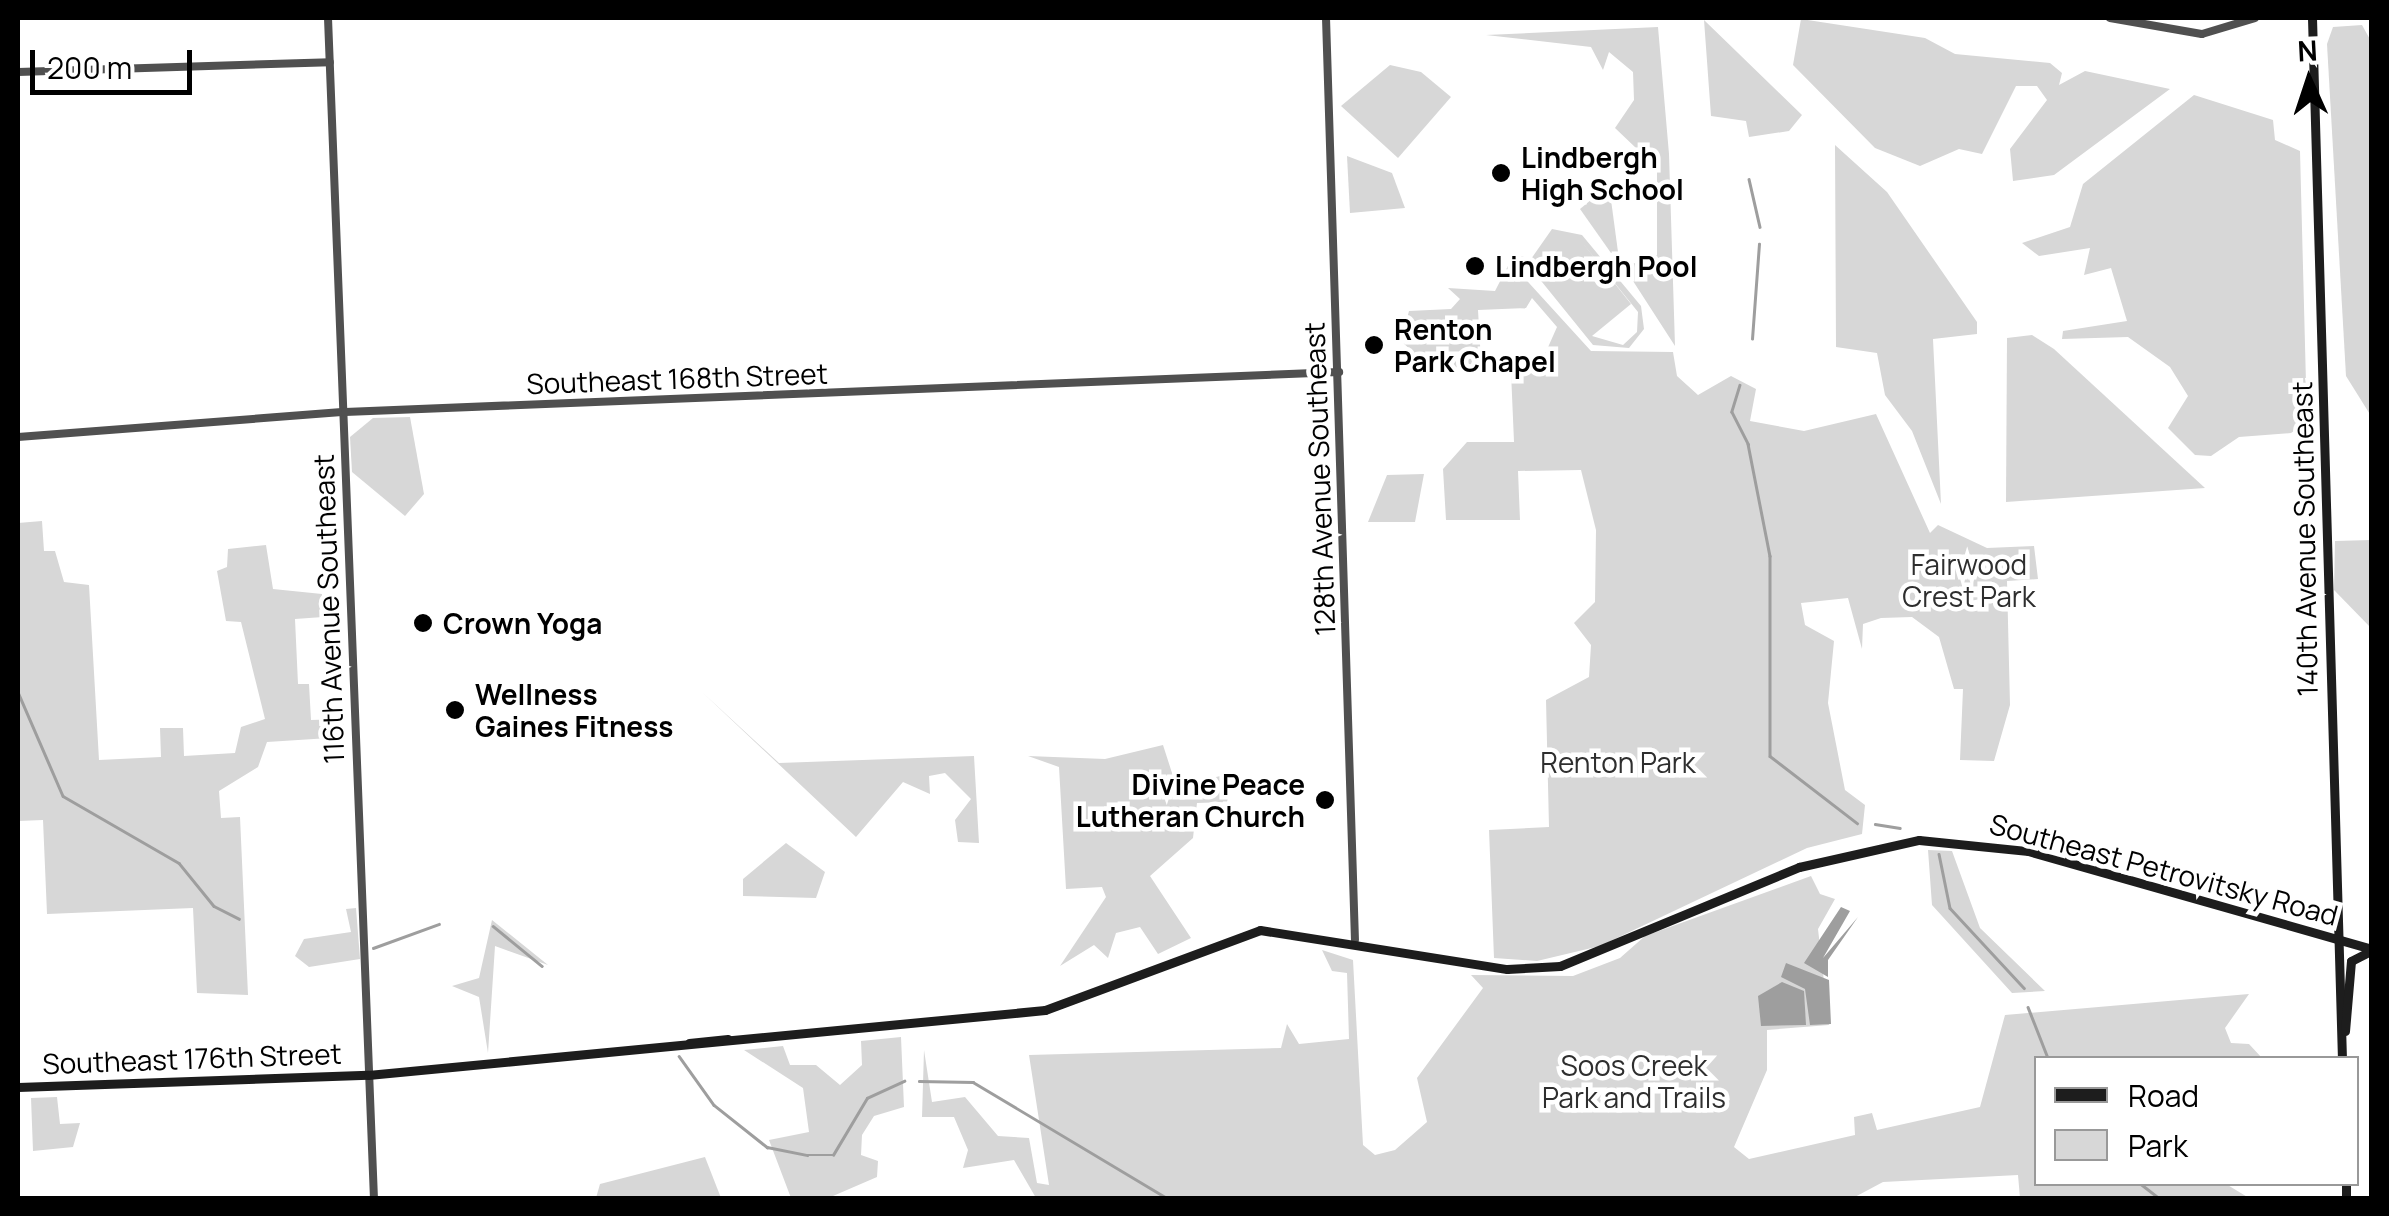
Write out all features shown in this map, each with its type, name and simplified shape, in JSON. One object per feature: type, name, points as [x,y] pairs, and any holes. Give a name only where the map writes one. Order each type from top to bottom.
[{"type":"main road","name":"140th Avenue Southeast","points":[[2312,18],[2342,1056]]},
{"type":"main road","name":"Southeast Petrovitsky Road","points":[[368,1074],[1055,1008],[1246,931],[1354,940],[1507,968],[1560,966],[1800,867],[1924,840],[2028,851],[2372,950]]},
{"type":"main road","points":[[2341,1043],[2350,965],[2372,950]]},
{"type":"main road","name":"Southeast 176th Street","points":[[18,1087],[368,1074]]},
{"type":"street","name":"116th Avenue Southeast","points":[[328,18],[374,1198]]},
{"type":"street","name":"128th Avenue Southeast","points":[[1326,18],[1354,940]]},
{"type":"street","points":[[2110,18],[2193,34],[2255,18]]},
{"type":"street","points":[[18,72],[330,62]]},
{"type":"street","name":"Southeast 168th Street","points":[[18,437],[345,412],[1339,372]]},
{"type":"green space","points":[[1801,19],[1925,38],[1955,54],[2050,63],[2062,73],[2059,85],[2085,71],[2170,89],[2054,175],[2013,181],[2010,149],[2047,100],[2037,86],[2016,86],[1982,154],[1959,149],[1920,166],[1875,148],[1793,65]]},
{"type":"green space","points":[[1704,20],[1802,115],[1789,131],[1749,137],[1746,121],[1711,116]]},
{"type":"green space","points":[[2362,25],[2372,43],[2371,416],[2346,376],[2327,44],[2333,27]]},
{"type":"green space","points":[[1658,27],[1669,154],[1675,346],[1624,267],[1657,255],[1657,168],[1615,128],[1634,100],[1633,72],[1609,52],[1603,70],[1591,47],[1486,35]]},
{"type":"green space","points":[[1390,65],[1421,72],[1451,97],[1398,158],[1341,106]]},
{"type":"green space","points":[[2194,95],[2273,120],[2275,140],[2300,151],[2307,422],[2291,433],[2239,437],[2211,456],[2195,455],[2168,428],[2188,396],[2170,367],[2128,337],[2062,339],[2063,331],[2127,321],[2111,268],[2084,275],[2090,248],[2039,256],[2022,243],[2070,227],[2083,184]]},
{"type":"green space","points":[[1835,145],[1887,192],[1977,322],[1977,334],[1933,339],[1941,504],[1912,431],[1885,395],[1877,353],[1836,347]]},
{"type":"green space","points":[[1347,156],[1392,173],[1405,208],[1350,213]]},
{"type":"green space","points":[[1609,185],[1618,252],[1611,253],[1580,209]]},
{"type":"green space","points":[[1552,229],[1582,235],[1641,306],[1644,329],[1629,348],[1593,345],[1521,256],[1531,259]],"holes":[[[1581,241],[1638,312],[1637,332],[1623,345],[1592,336],[1631,304]]]},
{"type":"green space","points":[[1510,262],[1591,351],[1673,352],[1677,376],[1698,395],[1731,376],[1756,389],[1750,421],[1804,431],[1876,414],[1930,533],[1938,525],[1987,548],[2034,546],[2038,579],[2007,581],[2010,705],[1994,761],[1960,760],[1963,689],[1954,689],[1939,637],[1912,617],[1881,618],[1863,624],[1862,649],[1848,598],[1801,603],[1805,625],[1834,641],[1828,703],[1845,790],[1865,805],[1862,834],[1807,848],[1600,946],[1537,961],[1494,958],[1489,830],[1549,827],[1546,700],[1589,677],[1591,645],[1574,623],[1595,602],[1596,530],[1581,470],[1518,471],[1520,520],[1446,520],[1443,469],[1467,442],[1514,442],[1511,372],[1501,359],[1545,354],[1557,327],[1532,298],[1526,308],[1478,310],[1481,361],[1468,367],[1430,368],[1401,341],[1409,311],[1451,309],[1460,299],[1448,288],[1495,291]]},
{"type":"green space","points":[[2032,335],[2054,349],[2205,488],[2006,502],[2007,338]]},
{"type":"green space","points":[[410,417],[424,494],[405,516],[352,472],[350,437],[373,418]]},
{"type":"green space","points":[[1424,474],[1415,522],[1368,522],[1387,475]]},
{"type":"green space","points":[[42,521],[44,551],[55,551],[64,582],[89,585],[99,760],[161,757],[160,728],[183,728],[184,756],[235,753],[241,727],[265,719],[241,622],[226,621],[217,571],[227,567],[228,549],[266,545],[273,589],[322,594],[323,617],[295,619],[298,684],[309,684],[311,720],[343,719],[345,737],[267,742],[258,767],[219,791],[221,818],[240,817],[248,995],[197,993],[193,908],[47,914],[43,820],[18,821],[18,523]]},
{"type":"green space","points":[[2372,540],[2371,628],[2334,590],[2335,541]]},
{"type":"green space","points":[[702,692],[779,763],[974,756],[979,843],[958,842],[955,820],[971,799],[945,773],[929,776],[930,794],[903,782],[856,837]]},
{"type":"green space","points":[[1163,745],[1173,776],[1189,783],[1234,773],[1227,802],[1197,803],[1193,838],[1150,876],[1191,938],[1158,954],[1140,927],[1116,933],[1108,958],[1094,945],[1060,966],[1106,897],[1102,887],[1066,889],[1059,767],[1028,756],[1105,759]]},
{"type":"green space","points":[[786,843],[825,872],[816,898],[743,896],[743,879]]},
{"type":"green space","points":[[1928,850],[1952,851],[1980,928],[2045,991],[2012,993],[1932,905]]},
{"type":"green space","name":"Soos Creek Park and Trails","points":[[1811,876],[1820,894],[1835,899],[1818,929],[1829,1025],[1767,1030],[1767,1070],[1734,1147],[1749,1159],[1855,1135],[1854,1117],[1872,1113],[1877,1130],[1980,1107],[2005,1015],[2249,994],[2225,1028],[2231,1043],[2249,1044],[2260,1056],[2034,1056],[2034,1186],[2229,1186],[2249,1198],[2020,1198],[2018,1175],[1883,1182],[1853,1198],[1036,1198],[1014,1160],[963,1168],[968,1150],[954,1117],[922,1117],[924,1050],[932,1102],[965,1097],[998,1136],[1029,1138],[1037,1183],[1049,1185],[1029,1055],[1281,1048],[1287,1024],[1299,1044],[1349,1039],[1347,973],[1332,971],[1322,950],[1353,960],[1363,1145],[1375,1155],[1395,1150],[1427,1122],[1417,1078],[1483,988],[1471,975],[1573,976],[1620,958],[1645,936]]},
{"type":"green space","points":[[356,908],[360,959],[309,967],[295,956],[304,939],[351,932],[346,909]]},
{"type":"green space","points":[[492,920],[548,965],[495,946],[488,1053],[479,997],[452,986],[479,978]]},
{"type":"green space","points":[[901,1037],[904,1107],[874,1116],[862,1135],[861,1155],[878,1161],[877,1177],[833,1196],[791,1198],[769,1140],[809,1132],[803,1088],[744,1050],[783,1046],[790,1065],[816,1065],[840,1085],[862,1065],[861,1041]]},
{"type":"green space","points":[[57,1097],[60,1124],[80,1123],[73,1147],[33,1151],[31,1098]]},
{"type":"green space","points":[[705,1157],[721,1198],[596,1198],[600,1184]]},
{"type":"shaded area","points":[[1841,907],[1850,911],[1823,958],[1858,917],[1828,960],[1828,977],[1804,963]]},
{"type":"shaded area","points":[[1786,963],[1829,980],[1831,1024],[1810,1025],[1805,989],[1781,977]]},
{"type":"shaded area","points":[[1782,982],[1804,991],[1806,1025],[1761,1026],[1758,996]]},
{"type":"waterway","points":[[1749,179],[1760,227]]},
{"type":"waterway","points":[[1752,339],[1759,244]]},
{"type":"waterway","points":[[1740,385],[1732,412],[1748,444],[1770,556],[1770,756],[1857,823]]},
{"type":"waterway","points":[[18,533],[18,570]]},
{"type":"waterway","points":[[18,692],[63,796],[179,863],[214,906],[239,919]]},
{"type":"waterway","points":[[1875,824],[1900,828]]},
{"type":"waterway","points":[[1939,854],[1950,908],[2024,988]]},
{"type":"waterway","points":[[373,948],[439,924]]},
{"type":"waterway","points":[[493,926],[542,966]]},
{"type":"waterway","points":[[2028,1007],[2047,1056]]},
{"type":"waterway","points":[[679,1056],[714,1105],[767,1147],[807,1155],[833,1155],[867,1098],[904,1081]]},
{"type":"waterway","points":[[919,1081],[973,1082],[1167,1198]]},
{"type":"waterway","points":[[2144,1186],[2159,1198]]},
{"type":"place","name":"Lindbergh High School","points":[[1501,173]]},
{"type":"place","name":"Lindbergh Pool","points":[[1475,266]]},
{"type":"place","name":"Renton Park Chapel","points":[[1374,345]]},
{"type":"place","name":"Crown Yoga","points":[[423,623]]},
{"type":"place","name":"Wellness Gaines Fitness","points":[[455,710]]},
{"type":"place","name":"Divine Peace Lutheran Church","points":[[1325,800]]},
{"type":"park label","name":"Fairwood Crest Park","points":[[1969,580]]},
{"type":"park label","name":"Renton Park","points":[[1618,762]]}]
